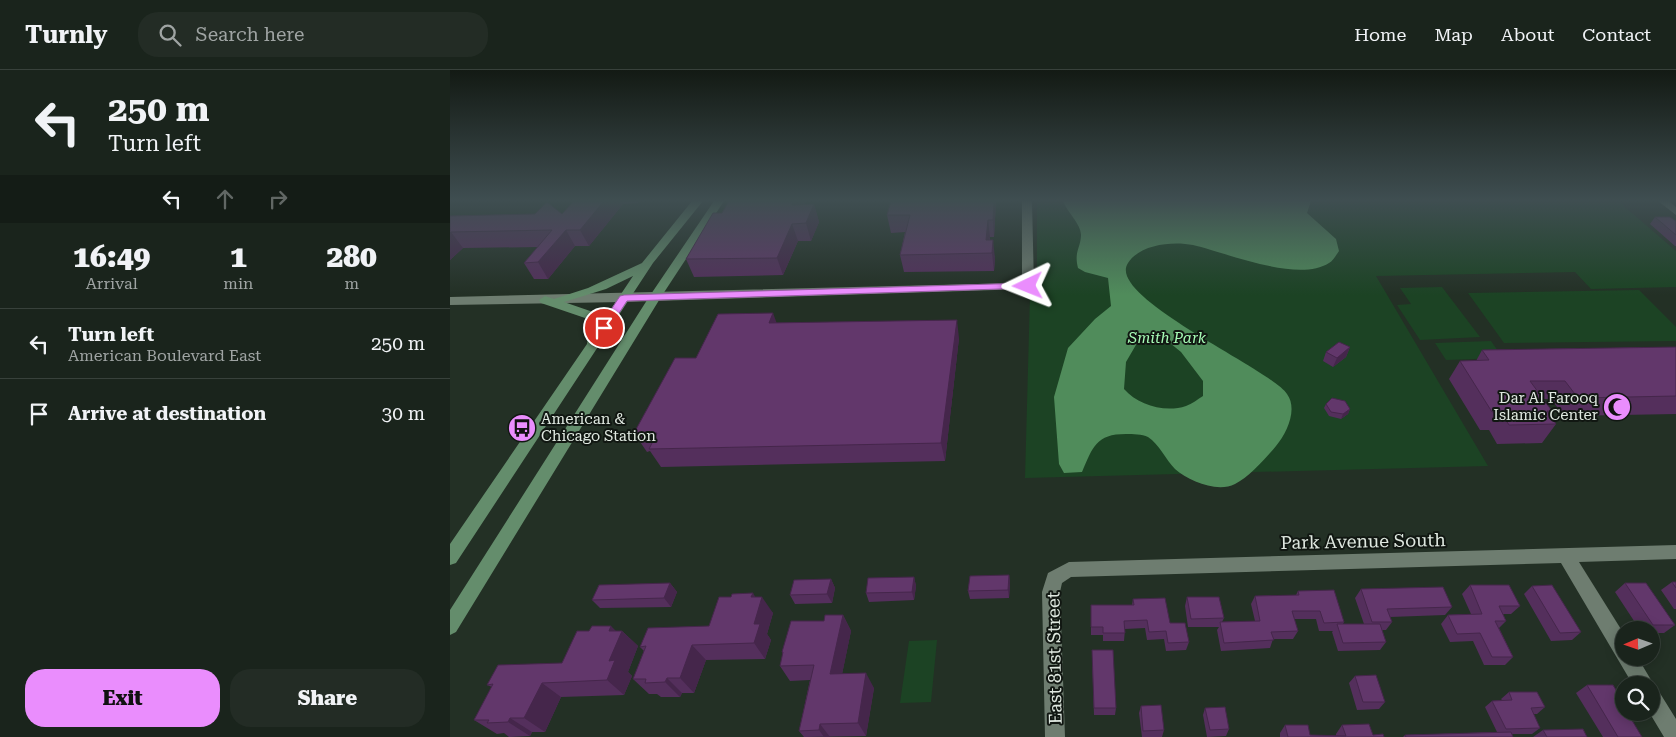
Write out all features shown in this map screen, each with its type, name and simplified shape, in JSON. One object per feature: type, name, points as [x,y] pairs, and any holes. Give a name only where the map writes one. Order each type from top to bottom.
[{"type":"main road","points":[[450,558],[649,261],[673,232]]},
{"type":"main road","points":[[450,626],[654,297],[698,232]]},
{"type":"main road","points":[[559,300],[604,287],[625,277],[649,261]]},
{"type":"main road","points":[[545,300],[589,315],[595,324],[593,344]]},
{"type":"street","points":[[450,302],[1028,286],[1027,232]]},
{"type":"street","name":"Park Avenue South","points":[[1054,578],[1069,570],[1082,568],[1676,552]]},
{"type":"street","points":[[1566,556],[1615,636]]},
{"type":"street","name":"East 81st Street","points":[[1054,578],[1051,592],[1055,737]]},
{"type":"street","points":[[1660,711],[1676,737]]},
{"type":"green space","name":"Smith Park","points":[[1037,232],[1654,232],[1676,251],[1676,287],[1591,289],[1575,272],[1376,276],[1488,466],[1025,478],[1030,295],[1037,295]]},
{"type":"green space","points":[[1442,287],[1480,337],[1420,340],[1397,305],[1411,304],[1400,288]]},
{"type":"green space","points":[[1639,290],[1676,327],[1676,341],[1504,343],[1468,293]]},
{"type":"green space","points":[[1491,341],[1503,358],[1446,360],[1435,343]]},
{"type":"green space","points":[[937,640],[931,702],[900,703],[909,641]]},
{"type":"shaded area","points":[[1081,232],[1328,232],[1336,239],[1339,251],[1332,261],[1316,268],[1299,270],[1262,265],[1193,245],[1176,243],[1149,248],[1133,257],[1128,263],[1128,277],[1141,294],[1164,313],[1275,383],[1287,394],[1290,400],[1291,414],[1284,434],[1262,461],[1240,481],[1220,487],[1188,478],[1175,469],[1152,440],[1146,436],[1134,434],[1108,436],[1102,439],[1093,449],[1082,472],[1064,473],[1059,464],[1054,397],[1068,348],[1095,319],[1111,306],[1108,278],[1085,272],[1078,268],[1077,258]],"holes":[[[1140,338],[1165,339],[1181,352],[1203,381],[1203,396],[1193,403],[1178,408],[1161,408],[1144,403],[1124,389],[1126,362]]]},
{"type":"building","points":[[550,232],[564,232],[538,262],[524,263]]},
{"type":"building","points":[[702,232],[788,232],[777,258],[686,259]]},
{"type":"building","points":[[906,232],[987,232],[986,240],[993,240],[992,253],[900,255]]},
{"type":"building","points":[[773,313],[769,323],[957,320],[941,443],[649,449],[657,433],[634,433],[675,358],[696,358],[718,314]]},
{"type":"building","points":[[1339,342],[1350,347],[1337,358],[1326,352]]},
{"type":"building","points":[[1676,347],[1676,396],[1578,398],[1565,381],[1530,381],[1552,411],[1547,411],[1556,424],[1509,425],[1501,412],[1492,412],[1460,361],[1489,360],[1482,350]]},
{"type":"building","points":[[1332,398],[1345,401],[1350,409],[1343,414],[1331,412],[1326,404]]},
{"type":"building","points":[[1009,575],[1008,590],[968,591],[970,576]]},
{"type":"building","points":[[914,577],[912,592],[866,593],[868,578]]},
{"type":"building","points":[[831,579],[827,594],[790,595],[794,580]]},
{"type":"building","points":[[670,583],[664,598],[592,600],[599,585]]},
{"type":"building","points":[[1625,583],[1646,583],[1675,625],[1660,625],[1660,621],[1650,621]]},
{"type":"building","points":[[1470,585],[1509,585],[1520,606],[1499,606],[1506,621],[1495,621],[1513,657],[1492,657],[1480,633],[1457,634],[1448,615],[1482,614]]},
{"type":"building","points":[[1552,585],[1581,632],[1560,633],[1532,586]]},
{"type":"building","points":[[1443,587],[1452,607],[1387,609],[1392,622],[1372,622],[1361,589]]},
{"type":"building","points":[[1334,590],[1344,622],[1324,623],[1320,611],[1292,611],[1298,631],[1271,632],[1274,640],[1224,643],[1220,622],[1260,621],[1255,596],[1299,595],[1298,591]]},
{"type":"building","points":[[753,593],[751,597],[762,597],[754,624],[760,624],[754,643],[692,645],[680,678],[667,678],[665,682],[645,683],[646,679],[633,679],[646,646],[640,647],[648,628],[709,626],[719,597]]},
{"type":"building","points":[[1187,597],[1219,597],[1224,618],[1191,619]]},
{"type":"building","points":[[1165,598],[1170,623],[1185,623],[1189,642],[1168,643],[1166,631],[1149,632],[1147,620],[1124,621],[1125,633],[1103,633],[1103,627],[1091,627],[1091,605],[1134,605],[1133,599]]},
{"type":"building","points":[[825,615],[843,615],[830,674],[866,673],[858,723],[820,724],[819,730],[799,731],[814,665],[780,666],[782,652],[791,621],[824,621]]},
{"type":"building","points":[[1337,624],[1380,624],[1386,642],[1343,643]]},
{"type":"building","points":[[592,626],[611,626],[609,631],[622,631],[609,661],[615,660],[607,680],[542,683],[524,718],[510,718],[508,722],[487,723],[489,720],[474,720],[493,684],[487,685],[498,665],[562,663],[577,631],[589,631]]},
{"type":"building","points":[[1092,650],[1113,650],[1116,708],[1094,708]]},
{"type":"building","points":[[1376,675],[1385,702],[1363,702],[1355,676]]},
{"type":"building","points":[[1587,685],[1613,685],[1615,688],[1615,721],[1632,721],[1642,737],[1618,737]]},
{"type":"building","points":[[1509,692],[1537,692],[1545,707],[1531,708],[1540,728],[1506,729],[1492,701],[1512,700]]},
{"type":"building","points":[[1161,705],[1164,730],[1143,731],[1141,706]]},
{"type":"building","points":[[1225,707],[1229,729],[1210,730],[1205,708]]},
{"type":"building","points":[[1369,724],[1373,735],[1383,734],[1384,737],[1288,737],[1285,725],[1308,725],[1310,735],[1346,736],[1342,725]]},
{"type":"building","points":[[1583,729],[1587,737],[1547,737],[1543,730]]},
{"type":"building","points":[[1511,732],[1513,737],[1406,737],[1405,735]]},
{"type":"place","name":"Dar Al Farooq Islamic Center","points":[[1617,407]]},
{"type":"place","name":"American & Chicago Station","points":[[522,428]]},
{"type":"route","points":[[604,328],[624,298],[1028,286]]}]
